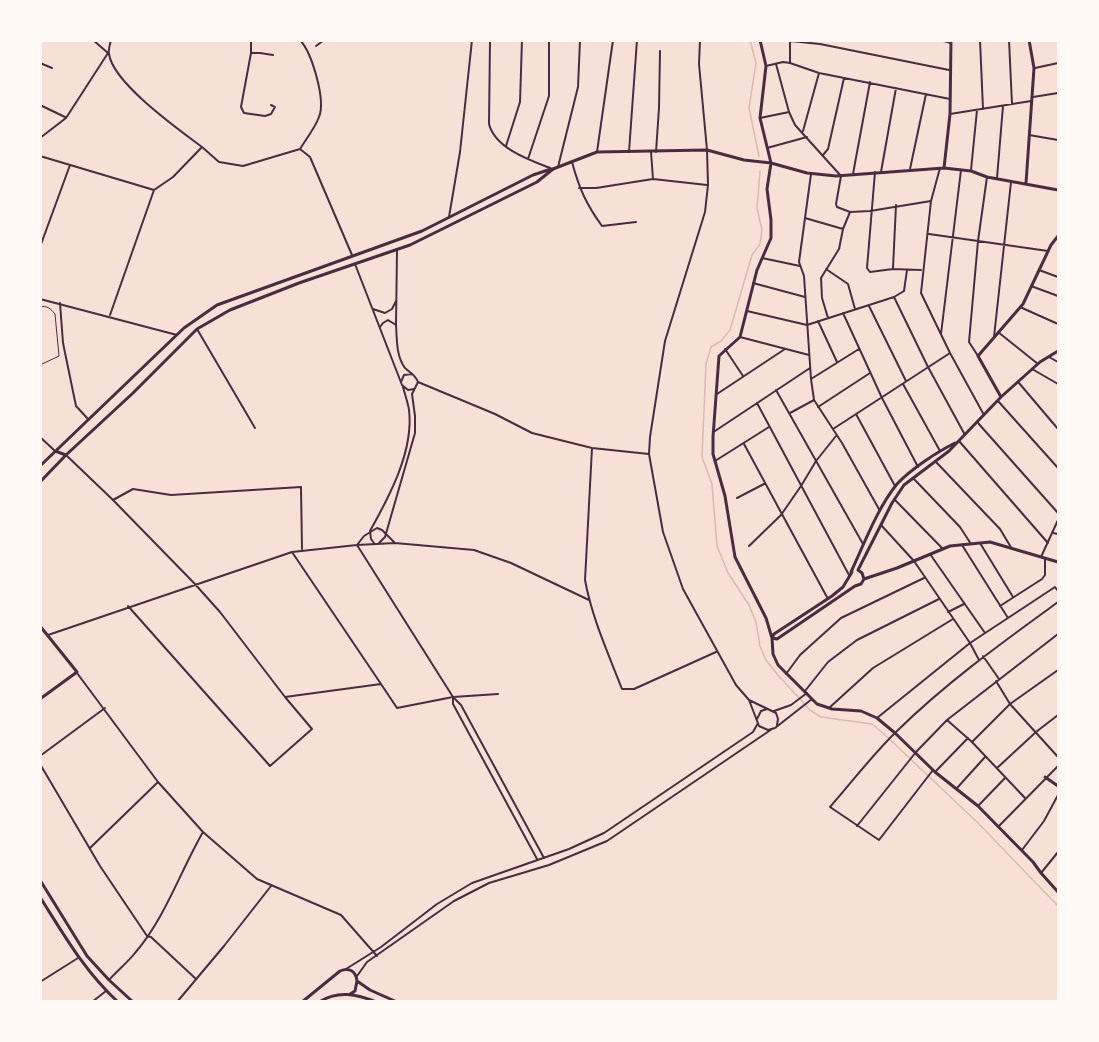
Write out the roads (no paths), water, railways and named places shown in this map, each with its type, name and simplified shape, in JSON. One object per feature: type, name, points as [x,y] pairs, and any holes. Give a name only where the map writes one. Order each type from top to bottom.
[{"type":"street","points":[[93,40],[108,53],[112,65],[125,83],[219,162],[243,166],[300,149],[321,114],[318,77],[307,47],[300,40]]},
{"type":"street","points":[[40,138],[66,118],[108,53],[111,40]]},
{"type":"street","points":[[251,40],[251,53],[241,107],[244,113],[265,116],[271,114],[275,107],[271,105]]},
{"type":"street","points":[[316,46],[324,40]]},
{"type":"street","points":[[449,217],[461,141],[472,40]]},
{"type":"street","points":[[490,40],[490,131],[506,146],[528,159],[553,169]]},
{"type":"street","points":[[506,146],[520,102],[522,40]]},
{"type":"street","points":[[528,159],[549,96],[549,40]]},
{"type":"street","points":[[558,167],[578,87],[580,40]]},
{"type":"street","points":[[597,152],[613,40]]},
{"type":"street","points":[[629,152],[637,40]]},
{"type":"street","points":[[700,40],[699,64],[707,150],[708,185],[705,212],[665,341],[649,454],[663,532],[683,589],[716,652],[736,685],[749,700],[757,721],[762,728],[772,729]]},
{"type":"street","points":[[760,40],[766,66],[760,118],[771,163],[767,189],[771,238],[753,283],[740,337],[725,349],[718,362],[713,432],[713,454],[726,496],[735,557],[759,603],[772,638],[773,654],[778,665],[811,700],[828,708],[861,711],[878,718],[933,772],[978,806],[1059,892]]},
{"type":"street","points":[[940,40],[951,42],[950,114],[942,168],[932,201],[921,293],[950,353],[985,416]]},
{"type":"street","points":[[980,40],[983,109]]},
{"type":"street","points":[[1009,40],[1012,105]]},
{"type":"street","points":[[1026,183],[1034,68],[1029,40]]},
{"type":"street","points":[[790,63],[790,41],[820,44],[950,70]]},
{"type":"street","points":[[653,179],[653,152],[659,108],[660,51]]},
{"type":"street","points":[[251,53],[260,52],[273,55]]},
{"type":"street","points":[[40,63],[52,68]]},
{"type":"street","points":[[766,66],[790,63],[819,73],[951,99]]},
{"type":"street","points":[[1034,68],[1059,63]]},
{"type":"street","points":[[776,64],[789,112],[795,125],[841,176]]},
{"type":"street","points":[[802,132],[819,73]]},
{"type":"street","points":[[823,155],[828,149],[844,78]]},
{"type":"street","points":[[853,175],[870,82]]},
{"type":"street","points":[[881,172],[896,88]]},
{"type":"street","points":[[950,114],[1012,105],[1059,93]]},
{"type":"street","points":[[910,169],[927,94]]},
{"type":"street","points":[[40,105],[66,118]]},
{"type":"street","points":[[997,179],[1003,106]]},
{"type":"street","points":[[971,171],[976,110]]},
{"type":"street","points":[[760,118],[789,112]]},
{"type":"street","points":[[1029,135],[1059,140]]},
{"type":"street","points":[[767,148],[807,138]]},
{"type":"street","points":[[110,316],[153,190],[173,177],[202,147]]},
{"type":"street","points":[[300,149],[310,157],[352,255],[409,408],[408,437],[394,484],[370,531],[357,545]]},
{"type":"street","points":[[40,466],[177,335],[217,305],[404,238],[533,175],[597,152],[707,150],[811,174],[841,176],[942,168],[971,171],[987,177],[1059,190]]},
{"type":"street","points":[[40,156],[153,190]]},
{"type":"street","points":[[572,162],[586,204],[602,226],[636,222]]},
{"type":"street","points":[[40,247],[70,165]]},
{"type":"street","points":[[40,482],[196,329],[230,310],[397,250],[432,235],[537,182],[553,169]]},
{"type":"street","points":[[941,335],[961,170]]},
{"type":"street","points":[[875,172],[867,268],[870,272],[893,269],[922,270]]},
{"type":"street","points":[[811,174],[799,262],[804,276],[814,400],[837,435],[880,512]]},
{"type":"street","points":[[841,176],[836,204],[840,209],[850,212],[932,201]]},
{"type":"street","points":[[987,177],[978,241],[969,342],[1002,397]]},
{"type":"street","points":[[579,188],[596,188],[653,179],[708,185]]},
{"type":"street","points":[[994,337],[1011,182]]},
{"type":"street","points":[[893,269],[897,205]]},
{"type":"street","points":[[828,318],[822,298],[821,278],[839,249],[843,229],[850,212]]},
{"type":"street","points":[[805,218],[843,229]]},
{"type":"street","points":[[929,234],[1048,251]]},
{"type":"street","points":[[978,356],[1020,307],[1048,251],[1059,236]]},
{"type":"street","points":[[397,250],[398,353],[405,369],[414,375],[418,382],[495,414],[532,433],[592,448],[649,454]]},
{"type":"street","points":[[762,258],[801,266]]},
{"type":"street","points":[[826,269],[848,284],[855,309]]},
{"type":"street","points":[[747,311],[807,325],[894,297],[904,291],[907,270]]},
{"type":"street","points":[[1039,270],[1059,278]]},
{"type":"street","points":[[753,283],[805,297]]},
{"type":"street","points":[[1032,286],[1059,296]]},
{"type":"street","points":[[894,297],[965,435]]},
{"type":"street","points":[[40,299],[186,338]]},
{"type":"street","points":[[373,309],[385,313],[392,309],[396,299]]},
{"type":"street","points":[[60,303],[63,343],[76,406],[88,419]]},
{"type":"street","points":[[869,306],[906,382]]},
{"type":"street","points":[[1020,307],[1059,324]]},
{"type":"street","points":[[843,313],[882,398],[918,467]]},
{"type":"street","points":[[380,327],[388,320],[396,325]]},
{"type":"street","points":[[818,321],[837,362]]},
{"type":"street","points":[[196,329],[255,428]]},
{"type":"street","points":[[998,332],[1038,364]]},
{"type":"street","points":[[740,337],[809,355]]},
{"type":"street","points":[[725,349],[743,376]]},
{"type":"street","points":[[715,395],[785,349]]},
{"type":"street","points":[[811,379],[859,349]]},
{"type":"street","points":[[849,575],[858,570],[894,499],[913,477],[936,462],[1032,369],[1059,351]]},
{"type":"street","points":[[833,429],[950,353]]},
{"type":"street","points":[[1049,357],[1059,362]]},
{"type":"street","points":[[713,432],[810,368]]},
{"type":"street","points":[[1032,369],[1059,384]]},
{"type":"street","points":[[414,375],[409,373],[401,379],[402,386],[408,390],[414,389]]},
{"type":"street","points":[[818,407],[870,373]]},
{"type":"street","points":[[376,544],[383,542],[415,433],[412,394],[418,382]]},
{"type":"street","points":[[1019,383],[1059,429]]},
{"type":"street","points":[[903,384],[940,451]]},
{"type":"street","points":[[776,390],[864,545]]},
{"type":"street","points":[[790,414],[814,400]]},
{"type":"street","points":[[998,401],[1059,468]]},
{"type":"street","points":[[756,403],[849,575],[850,584],[855,586]]},
{"type":"street","points":[[856,414],[895,486]]},
{"type":"street","points":[[1054,423],[1059,418]]},
{"type":"street","points":[[978,423],[1059,513]]},
{"type":"street","points":[[716,460],[769,427]]},
{"type":"street","points":[[749,546],[781,515],[816,461],[837,435]]},
{"type":"street","points":[[40,436],[55,451],[66,455],[113,500],[220,612],[312,729],[270,766],[128,606]]},
{"type":"street","points":[[772,638],[778,631],[843,587],[895,486],[906,475],[940,451],[959,441]]},
{"type":"street","points":[[959,441],[1048,543]]},
{"type":"street","points":[[744,444],[828,598]]},
{"type":"street","points":[[592,448],[585,580],[589,600],[622,689],[634,688],[716,652]]},
{"type":"street","points":[[936,462],[1000,529],[1012,549]]},
{"type":"street","points":[[913,477],[960,526],[971,544]]},
{"type":"street","points":[[737,498],[764,484]]},
{"type":"street","points":[[113,500],[134,489],[171,495],[301,487],[302,549]]},
{"type":"street","points":[[894,499],[943,549]]},
{"type":"street","points":[[1000,606],[1042,579],[1044,575],[1043,558],[1059,520]]},
{"type":"street","points":[[881,525],[914,561],[979,660]]},
{"type":"street","points":[[370,531],[378,529],[395,543]]},
{"type":"street","points":[[370,531],[371,539],[376,544]]},
{"type":"street","points":[[1053,533],[1059,534]]},
{"type":"street","points":[[772,638],[777,639],[861,584],[864,579],[943,549],[990,542],[1059,562]]},
{"type":"street","points":[[48,635],[128,606],[302,549],[357,545],[395,543],[474,550],[511,563],[589,600]]},
{"type":"street","points":[[980,543],[1014,598]]},
{"type":"street","points":[[357,545],[453,697],[461,705],[544,858]]},
{"type":"street","points":[[962,545],[1008,618]]},
{"type":"street","points":[[292,552],[397,708],[453,697],[498,694]]},
{"type":"street","points":[[930,554],[985,634]]},
{"type":"street","points":[[858,570],[864,579]]},
{"type":"street","points":[[786,674],[800,655],[841,618],[924,578]]},
{"type":"street","points":[[878,718],[970,644],[1055,587],[1059,591]]},
{"type":"street","points":[[749,700],[774,711],[791,705],[805,693],[828,662],[857,640],[939,599]]},
{"type":"street","points":[[968,738],[925,780],[879,840],[830,807],[894,734],[931,699],[983,656],[1059,602]]},
{"type":"street","points":[[948,612],[964,604]]},
{"type":"street","points":[[828,708],[873,668],[953,619]]},
{"type":"street","points":[[40,626],[105,708],[158,782],[203,832],[257,879],[341,915],[377,956]]},
{"type":"street","points":[[857,826],[915,754],[947,720],[1059,634]]},
{"type":"street","points":[[983,656],[1010,704],[1059,757]]},
{"type":"street","points":[[972,742],[1010,704],[1059,670]]},
{"type":"street","points":[[40,699],[77,672]]},
{"type":"street","points":[[285,697],[381,684]]},
{"type":"street","points":[[453,697],[453,704],[537,860]]},
{"type":"street","points":[[350,994],[355,991],[357,978],[367,962],[435,913],[466,894],[489,884],[558,861],[607,841],[811,700]]},
{"type":"street","points":[[40,756],[105,708]]},
{"type":"street","points":[[302,1002],[340,971],[373,952],[437,904],[460,890],[483,879],[587,842],[613,828],[753,732],[761,711],[767,709]]},
{"type":"street","points":[[774,711],[778,719],[777,725]]},
{"type":"street","points":[[997,768],[1036,732],[1059,715]]},
{"type":"street","points":[[947,720],[968,738],[1025,798]]},
{"type":"street","points":[[957,789],[985,757]]},
{"type":"street","points":[[40,764],[90,848],[147,936],[151,937],[196,979]]},
{"type":"street","points":[[998,827],[1045,777],[1059,766]]},
{"type":"street","points":[[1045,777],[1059,786]]},
{"type":"street","points":[[978,806],[1005,778]]},
{"type":"street","points":[[90,848],[158,782]]},
{"type":"street","points":[[1021,851],[1044,821],[1059,795]]},
{"type":"street","points":[[109,980],[135,954],[147,936],[203,832]]},
{"type":"street","points":[[1041,873],[1059,852]]},
{"type":"street","points":[[40,880],[87,956],[133,1002]]},
{"type":"street","points":[[177,1002],[271,886]]},
{"type":"street","points":[[40,897],[78,958],[118,1002]]},
{"type":"street","points":[[40,981],[78,958],[87,956]]},
{"type":"street","points":[[346,969],[352,970],[370,990],[397,1002]]},
{"type":"street","points":[[92,1002],[106,991]]},
{"type":"street","points":[[319,1002],[326,997],[350,994],[376,1002]]},
{"type":"lane","points":[[40,307],[44,306],[55,314],[59,356],[40,365]]},
{"type":"waterway","points":[[750,40],[756,63],[749,108],[759,156]]},
{"type":"waterway","points":[[760,171],[757,208],[762,230],[760,244],[752,255],[730,330],[721,341],[711,347],[706,364],[702,457],[712,484],[717,546],[728,573],[749,605],[766,660],[810,710],[821,717],[872,724],[979,824],[1058,906]]}]
